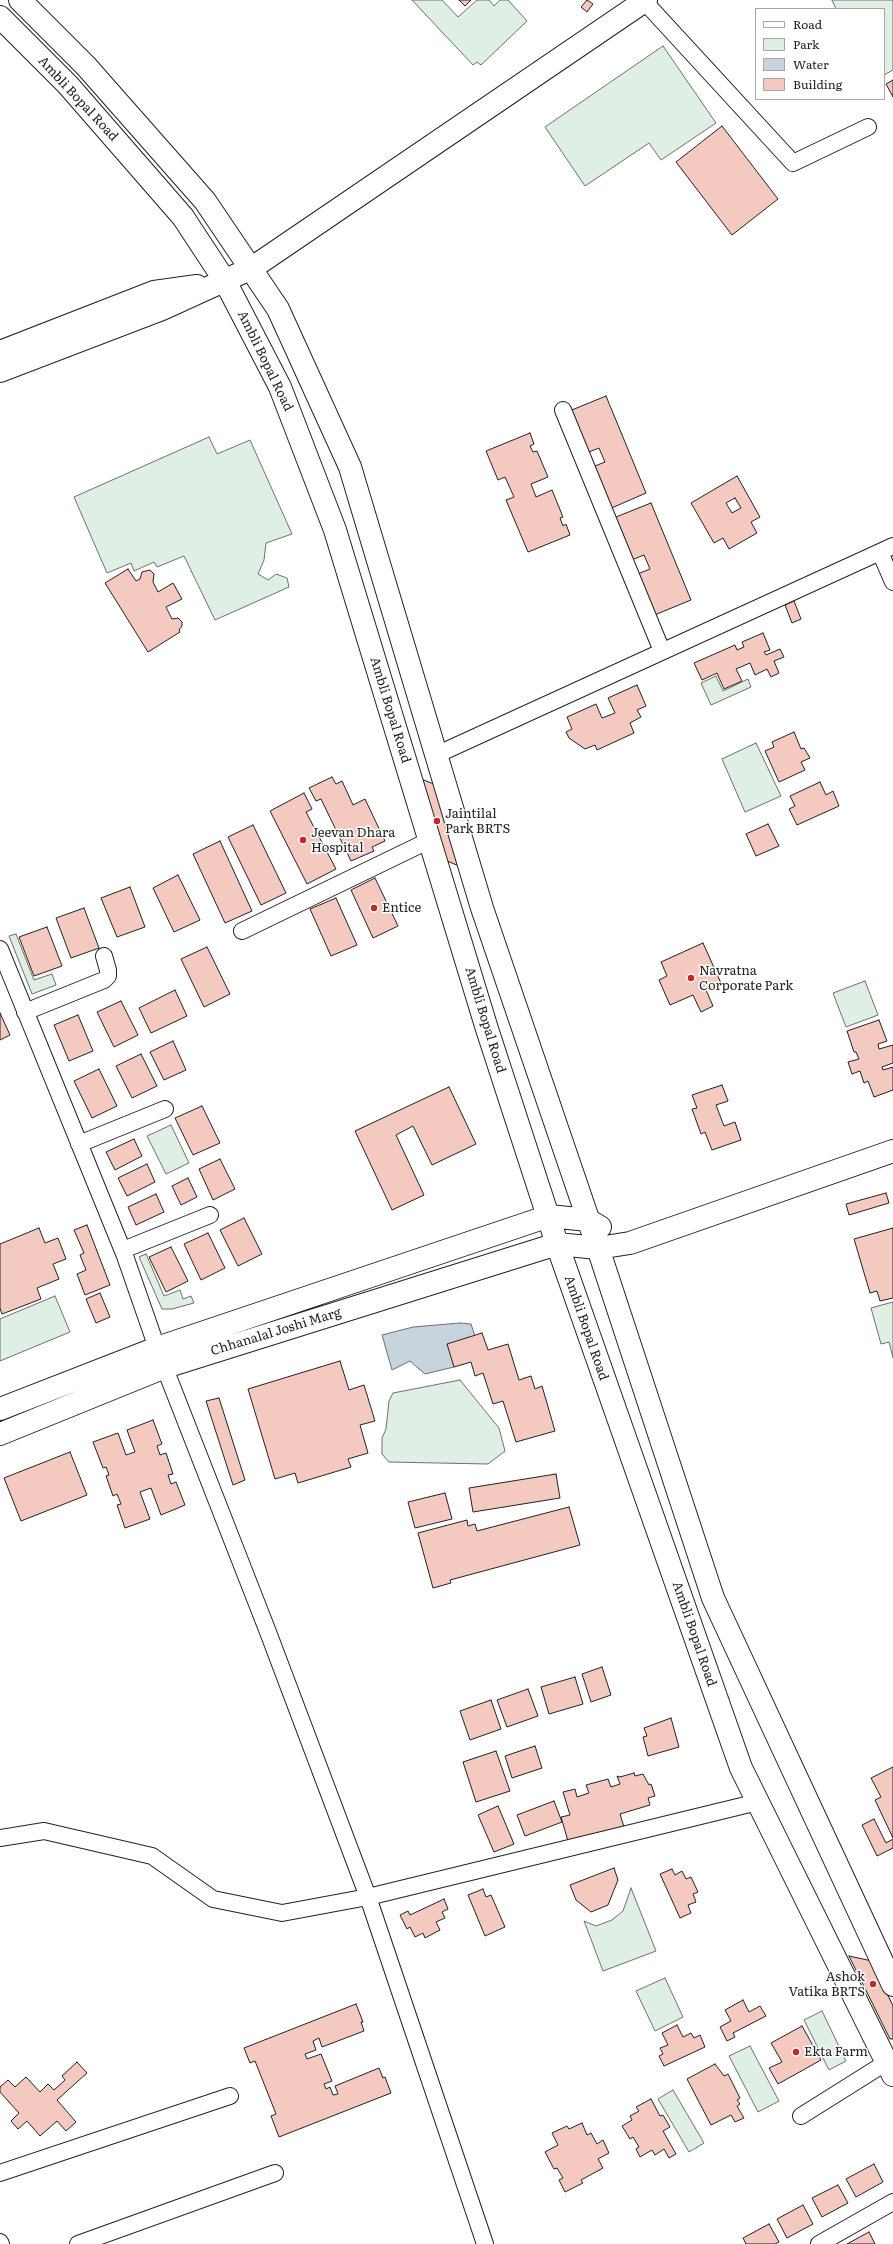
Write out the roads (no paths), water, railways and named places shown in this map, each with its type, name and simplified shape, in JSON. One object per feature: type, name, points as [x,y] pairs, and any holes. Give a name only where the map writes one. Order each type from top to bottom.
[{"type":"street","name":"Ambli Bopal Road","points":[[20,0],[86,66],[205,201],[252,268],[278,309],[350,467],[482,908],[598,1248],[713,1598],[893,1985]]},
{"type":"street","points":[[0,371],[162,309],[252,268],[645,0],[794,163],[868,127]]},
{"type":"street","name":"Ambli Bopal Road","points":[[0,17],[68,84],[183,217],[225,281],[280,387],[336,530],[487,1029],[557,1244],[741,1768],[890,2069]]},
{"type":"street","points":[[0,352],[154,292],[225,281]]},
{"type":"street","points":[[563,410],[662,651]]},
{"type":"street","points":[[436,755],[887,549],[893,582]]},
{"type":"street","points":[[242,931],[430,840]]},
{"type":"street","points":[[0,951],[122,1250],[161,1358],[268,1632],[368,1897],[485,2244]]},
{"type":"street","points":[[25,1012],[104,980],[108,976],[104,956]]},
{"type":"street","points":[[79,1144],[165,1109]]},
{"type":"street","points":[[557,1244],[598,1248],[630,1243],[893,1150]]},
{"type":"street","points":[[122,1250],[210,1214]]},
{"type":"street","points":[[549,1216],[588,1220],[630,1243]]},
{"type":"street","name":"Chhanalal Joshi Marg","points":[[0,1434],[161,1358],[549,1216]]},
{"type":"street","name":"Chhanalal Joshi Marg","points":[[0,1409],[161,1358],[557,1244]]},
{"type":"street","points":[[0,1838],[44,1831],[152,1856],[213,1899],[282,1913],[368,1897],[758,1802]]},
{"type":"street","points":[[801,2116],[890,2069]]},
{"type":"street","points":[[0,2172],[230,2096]]},
{"type":"street","points":[[78,2244],[274,2173]]},
{"type":"street","points":[[819,2244],[893,2202]]},
{"type":"water","points":[[460,1323],[471,1324],[475,1336],[454,1367],[425,1374],[410,1361],[392,1370],[382,1335],[413,1327]]},
{"type":"place","name":"Jaintilal Park BRTS","points":[[437,821]]},
{"type":"place","name":"Jeevan Dhara Hospital","points":[[303,840]]},
{"type":"place","name":"Entice","points":[[374,908]]},
{"type":"place","name":"Navratna Corporate Park","points":[[691,978]]},
{"type":"place","name":"Ashok Vatika BRTS","points":[[873,1984]]},
{"type":"place","name":"Ekta Farm","points":[[796,2052]]}]
